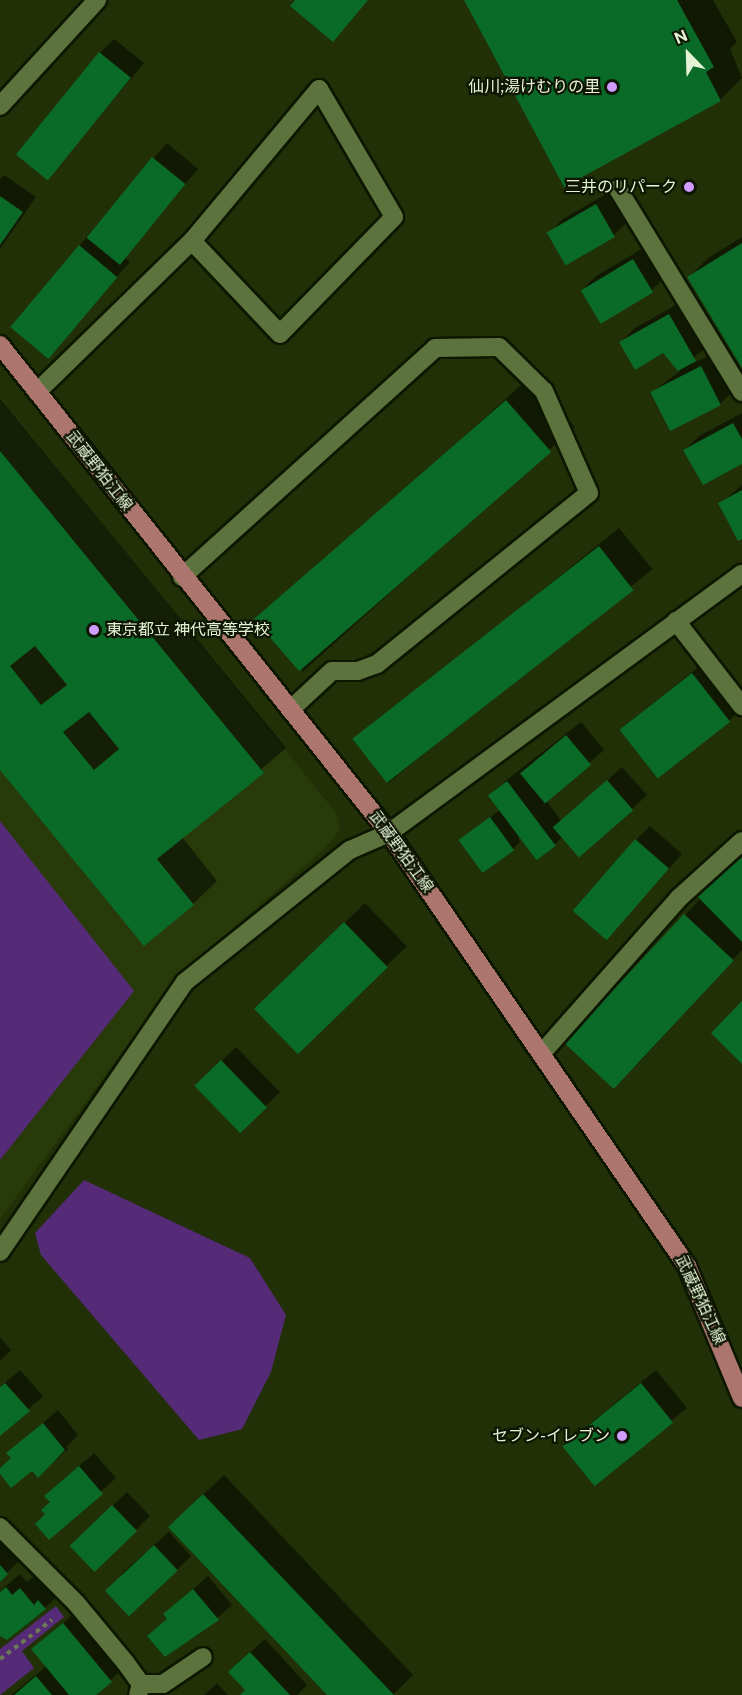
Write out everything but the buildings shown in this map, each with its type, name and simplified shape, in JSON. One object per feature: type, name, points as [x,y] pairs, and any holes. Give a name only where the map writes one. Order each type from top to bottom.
[{"type":"main road","name":"武蔵野狛江線","points":[[0,345],[389,833],[687,1266],[742,1398]]},
{"type":"street","points":[[0,106],[97,0]]},
{"type":"street","points":[[37,392],[192,241],[319,89],[394,217],[280,334],[192,241]]},
{"type":"street","points":[[618,189],[742,392]]},
{"type":"street","points":[[183,577],[435,348],[499,347],[544,391],[589,494],[377,664],[358,671],[332,671],[290,711]]},
{"type":"street","points":[[0,1252],[185,982],[350,850],[389,833],[742,574]]},
{"type":"street","points":[[676,621],[742,706]]},
{"type":"street","points":[[541,1054],[679,898],[742,841]]},
{"type":"street","points":[[0,1527],[76,1603],[139,1690],[163,1684],[203,1657]]},
{"type":"path","points":[[0,1659],[76,1603]]},
{"type":"shaded area","name":"東京都立 神代高等学校","points":[[0,396],[337,814],[340,829],[326,847],[176,979],[0,1219]]},
{"type":"shaded area","points":[[0,821],[134,991],[0,1160]]},
{"type":"shaded area","points":[[84,1180],[250,1258],[286,1315],[271,1372],[242,1429],[199,1440],[41,1255],[35,1233]]},
{"type":"shaded area","points":[[56,1606],[64,1617],[22,1651],[34,1668],[0,1695],[0,1649]]},
{"type":"place","name":"仙川;湯けむりの里","points":[[612,87]]},
{"type":"place","name":"三井のリパーク","points":[[689,187]]},
{"type":"place","name":"東京都立 神代高等学校","points":[[94,630]]},
{"type":"place","name":"セブン-イレブン","points":[[622,1436]]}]
